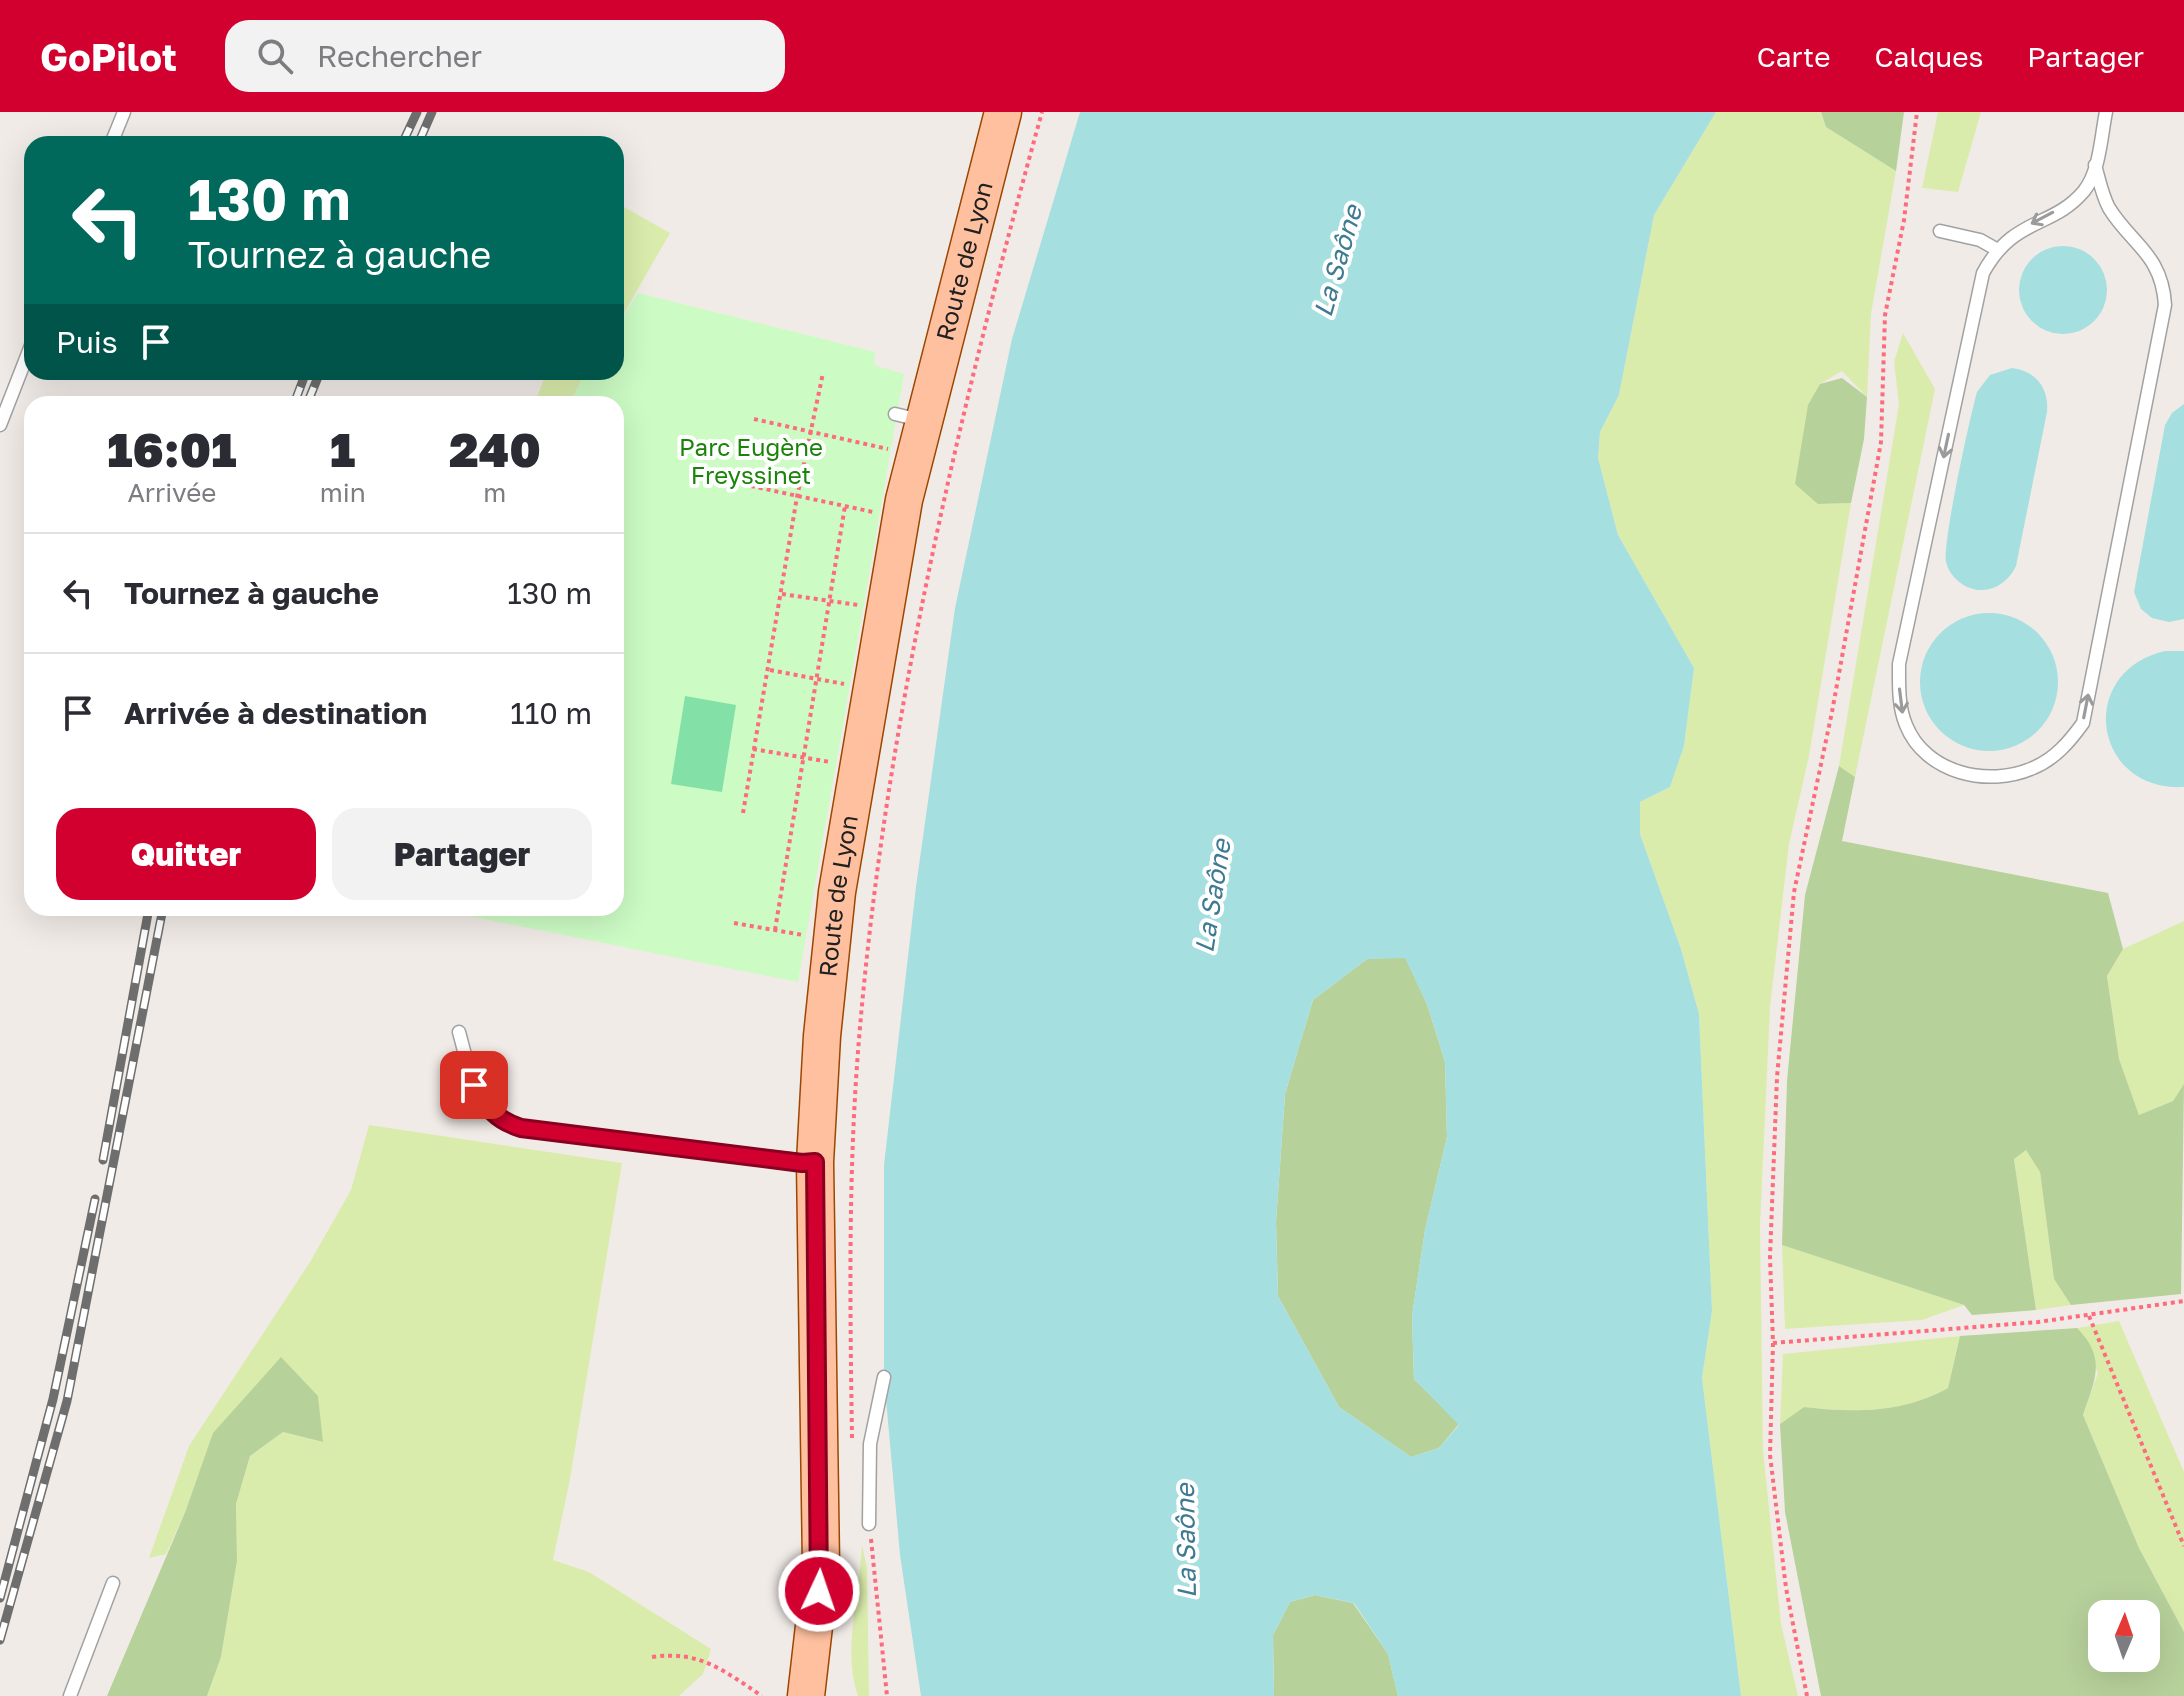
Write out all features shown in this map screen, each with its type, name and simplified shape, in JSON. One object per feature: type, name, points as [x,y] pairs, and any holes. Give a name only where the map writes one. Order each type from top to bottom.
[{"type":"main road","name":"Route de Lyon","points":[[806,1696],[821,1565],[815,1162],[831,945],[870,687],[904,500],[909,418],[1003,112]]},
{"type":"lane","points":[[114,136],[124,112]]},
{"type":"lane","points":[[2095,165],[2107,204],[2143,245],[2164,287],[2165,305],[2083,723],[2052,757],[2032,769],[2003,776],[1956,772],[1936,764],[1921,751],[1906,727],[1901,707],[1899,664],[1983,273],[1996,249],[2014,234],[2061,208],[2084,190],[2095,165],[2106,112]]},
{"type":"lane","points":[[1940,231],[1980,240],[1996,249]]},
{"type":"lane","points":[[0,425],[24,364]]},
{"type":"lane","points":[[459,1032],[474,1085],[487,1109],[506,1124],[802,1163],[815,1162]]},
{"type":"lane","points":[[869,1524],[870,1444],[884,1377]]},
{"type":"lane","points":[[70,1696],[113,1583]]},
{"type":"path","points":[[852,1439],[850,1277],[859,1041],[867,958],[906,693],[940,521],[1042,112]]},
{"type":"path","points":[[1807,1696],[1786,1588],[1772,1480],[1770,1257],[1777,1077],[1794,892],[1832,712],[1881,442],[1885,315],[1904,220],[1917,112]]},
{"type":"path","points":[[743,813],[763,686],[770,670],[797,497],[823,373]]},
{"type":"path","points":[[754,419],[902,453]]},
{"type":"path","points":[[704,476],[874,512]]},
{"type":"path","points":[[775,930],[845,506]]},
{"type":"path","points":[[782,594],[872,607]]},
{"type":"path","points":[[770,670],[906,693]]},
{"type":"path","points":[[753,749],[844,764]]},
{"type":"path","points":[[734,923],[806,935]]},
{"type":"path","points":[[1773,1343],[2089,1315],[2184,1301]]},
{"type":"path","points":[[2089,1315],[2184,1546]]},
{"type":"path","points":[[869,1524],[887,1696]]},
{"type":"path","points":[[652,1657],[678,1653],[712,1663],[762,1696]]},
{"type":"green space","points":[[1716,112],[1821,112],[1826,127],[1896,171],[1871,314],[1867,397],[1842,371],[1820,384],[1818,504],[1851,503],[1809,756],[1789,844],[1770,1007],[1760,1225],[1763,1450],[1781,1624],[1798,1696],[1741,1696],[1702,1378],[1712,1311],[1699,1014],[1681,949],[1640,834],[1640,802],[1670,787],[1684,746],[1694,668],[1618,535],[1598,458],[1600,432],[1619,395],[1654,215]]},
{"type":"green space","points":[[1821,112],[1904,112],[1896,171],[1826,127]]},
{"type":"green space","points":[[1938,112],[1981,112],[1958,192],[1922,188]]},
{"type":"green space","points":[[624,207],[670,233],[624,313]]},
{"type":"green space","name":"Parc Eugène Freyssinet","points":[[638,293],[875,352],[874,365],[904,374],[798,982],[469,916],[624,916],[624,396],[573,396],[582,380],[624,380],[624,315]]},
{"type":"green space","points":[[1903,333],[1935,389],[1855,777],[1839,766],[1899,404],[1894,362]]},
{"type":"green space","points":[[1842,378],[1867,397],[1864,439],[1851,503],[1818,504],[1795,484],[1808,405],[1820,384]]},
{"type":"green space","points":[[544,380],[582,380],[573,396],[537,396]]},
{"type":"green space","points":[[685,696],[736,705],[722,792],[671,784]]},
{"type":"green space","points":[[1839,766],[1855,777],[1842,841],[2108,893],[2123,949],[2107,976],[2119,1059],[2139,1115],[2173,1101],[2184,1084],[2181,1294],[2071,1305],[2054,1279],[2040,1172],[2026,1150],[2014,1159],[2036,1310],[1972,1315],[1964,1305],[1782,1245],[1787,1081],[1805,895]]},
{"type":"green space","points":[[2184,921],[2184,1084],[2173,1101],[2139,1115],[2119,1059],[2107,976],[2123,949]]},
{"type":"green space","points":[[1405,957],[1427,1004],[1445,1062],[1447,1137],[1425,1230],[1412,1316],[1414,1379],[1459,1424],[1439,1448],[1411,1457],[1339,1407],[1278,1296],[1276,1222],[1285,1094],[1313,1000],[1367,959]]},
{"type":"green space","points":[[369,1125],[622,1163],[570,1479],[553,1560],[589,1572],[711,1649],[703,1674],[679,1696],[207,1696],[221,1657],[237,1561],[236,1504],[250,1456],[283,1432],[322,1442],[318,1396],[186,1510],[166,1554],[149,1558],[189,1446],[310,1262],[351,1190]]},
{"type":"green space","points":[[2026,1149],[2040,1172],[2054,1279],[2071,1305],[2036,1310],[2014,1158]]},
{"type":"green space","points":[[1782,1245],[1964,1305],[1922,1320],[1785,1329]]},
{"type":"green space","points":[[2119,1321],[2184,1472],[2184,1632],[2139,1548],[2083,1415],[2098,1373],[2077,1328]]},
{"type":"green space","points":[[2077,1328],[2086,1339],[2092,1349],[2096,1370],[2083,1415],[2139,1548],[2184,1632],[2184,1696],[1821,1696],[1785,1512],[1780,1424],[1804,1407],[1859,1410],[1896,1407],[1948,1388],[1960,1336]]},
{"type":"green space","points":[[1960,1336],[1948,1388],[1896,1407],[1841,1410],[1804,1407],[1780,1424],[1783,1354]]},
{"type":"green space","points":[[281,1357],[318,1396],[323,1442],[283,1432],[250,1456],[236,1504],[237,1561],[221,1657],[207,1696],[107,1696],[186,1510],[213,1433]]},
{"type":"green space","points":[[862,1545],[867,1568],[869,1696],[858,1696],[852,1660]]},
{"type":"green space","points":[[1315,1595],[1353,1603],[1388,1654],[1398,1696],[1274,1696],[1273,1635],[1290,1602]]},
{"type":"water","name":"La Saône","points":[[1080,112],[1716,112],[1654,215],[1619,395],[1600,432],[1598,458],[1618,535],[1694,668],[1684,746],[1670,787],[1640,802],[1640,834],[1681,949],[1699,1014],[1712,1311],[1702,1378],[1741,1696],[1398,1696],[1388,1654],[1354,1603],[1315,1595],[1290,1602],[1273,1635],[1274,1696],[921,1696],[900,1555],[884,1377],[884,1165],[916,887],[955,608],[1012,339]],"holes":[[[1405,958],[1427,1004],[1445,1062],[1447,1137],[1425,1230],[1412,1316],[1414,1379],[1459,1425],[1439,1448],[1411,1457],[1339,1407],[1278,1296],[1276,1222],[1285,1094],[1313,1000],[1367,959]]]},
{"type":"water","points":[[2063,246],[2080,250],[2094,259],[2103,273],[2107,290],[2103,307],[2094,321],[2080,330],[2063,334],[2046,330],[2032,321],[2023,307],[2019,290],[2023,273],[2032,259],[2046,250]]},
{"type":"water","points":[[2012,368],[2028,373],[2039,382],[2046,395],[2047,412],[2016,566],[2007,579],[1998,585],[1977,590],[1960,582],[1948,568],[1948,531],[1977,392],[1990,375]]},
{"type":"water","points":[[2184,404],[2184,619],[2169,622],[2152,618],[2141,609],[2134,592],[2165,425],[2172,413]]},
{"type":"water","points":[[1989,613],[2015,619],[2037,634],[2052,656],[2058,682],[2052,708],[2037,730],[2015,745],[1989,751],[1963,745],[1941,730],[1926,708],[1920,682],[1926,656],[1941,634],[1963,619]]},
{"type":"water","points":[[2165,651],[2184,651],[2184,787],[2153,783],[2130,771],[2114,752],[2107,729],[2107,705],[2117,682],[2136,663]]},
{"type":"railway","points":[[406,136],[417,112]]},
{"type":"railway","points":[[422,136],[432,112]]},
{"type":"railway","points":[[297,396],[303,380]]},
{"type":"railway","points":[[310,396],[317,380]]},
{"type":"railway","points":[[103,1160],[148,916]]},
{"type":"railway","points":[[0,1640],[67,1401],[161,916]]},
{"type":"railway","points":[[0,1598],[53,1399],[95,1199]]},
{"type":"route","points":[[474,1085],[487,1109],[506,1124],[521,1128],[802,1163],[815,1162],[821,1515],[819,1591]]}]
